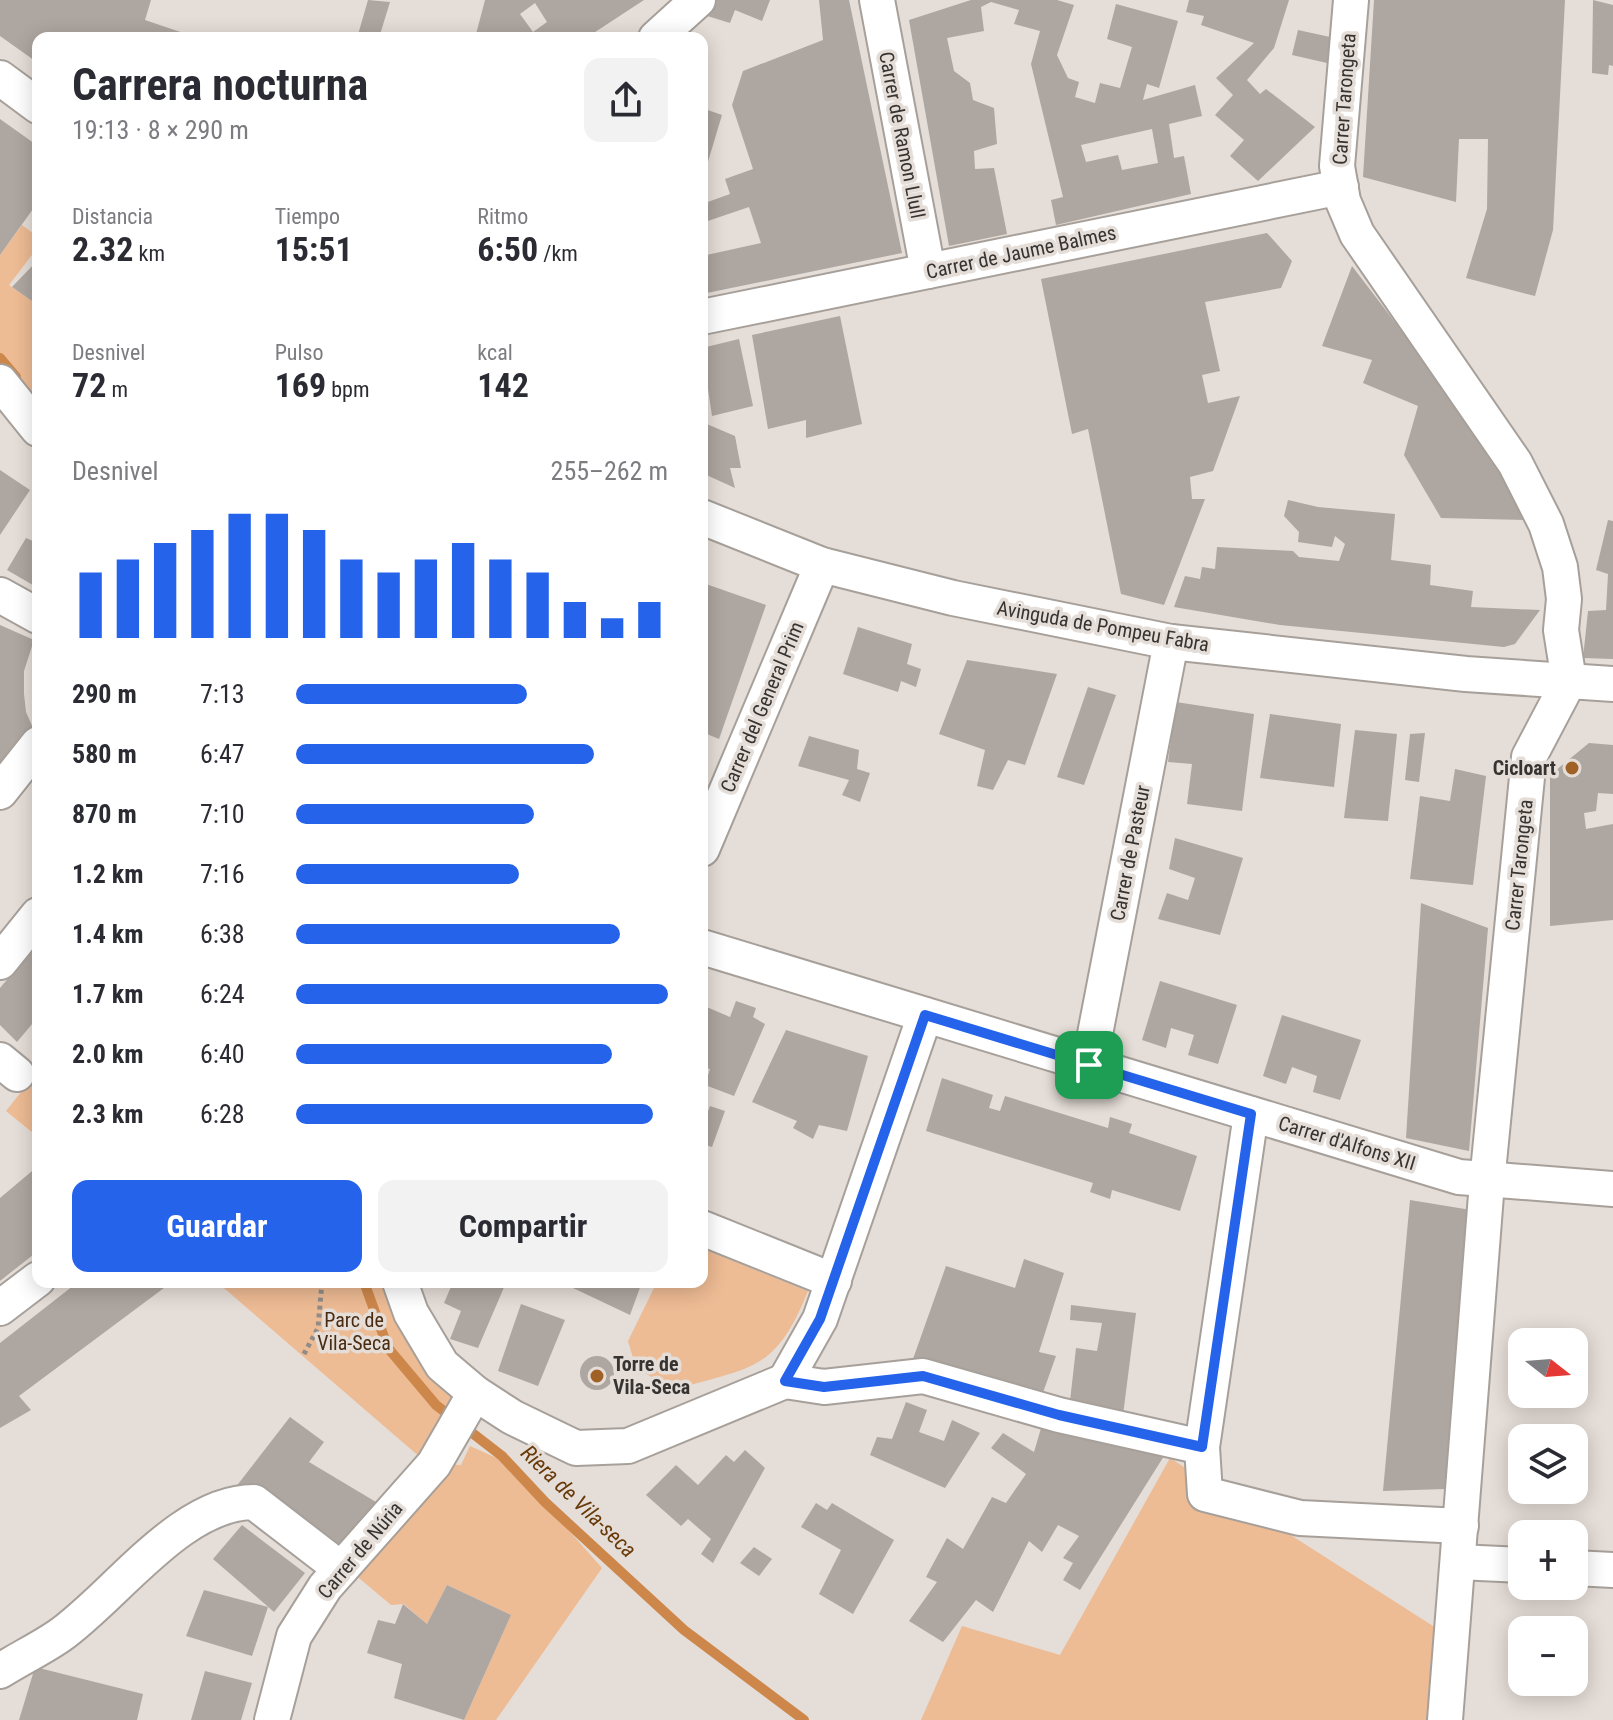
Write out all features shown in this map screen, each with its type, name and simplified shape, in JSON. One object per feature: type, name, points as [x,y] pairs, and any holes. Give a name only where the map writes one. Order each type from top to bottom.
[{"type":"street","points":[[663,32],[698,0]]},
{"type":"street","name":"Carrer de Ramon Llull","points":[[877,0],[928,271]]},
{"type":"street","name":"Carrer Tarongeta","points":[[1351,0],[1337,166],[1341,187],[1357,234],[1515,463],[1546,524],[1560,567],[1564,599],[1561,630],[1569,681],[1529,757],[1487,1182],[1445,1720]]},
{"type":"street","points":[[0,78],[32,102]]},
{"type":"street","name":"Carrer de Jaume Balmes","points":[[708,316],[1341,187]]},
{"type":"street","points":[[0,382],[32,422]]},
{"type":"street","name":"Avinguda de Pompeu Fabra","points":[[708,519],[822,565],[953,598],[1171,642],[1466,674],[1613,684]]},
{"type":"street","name":"Carrer del General Prim","points":[[708,835],[822,565]]},
{"type":"street","points":[[0,595],[32,613]]},
{"type":"street","name":"Carrer de Pasteur","points":[[1089,1065],[1171,642]]},
{"type":"street","points":[[0,792],[32,752]]},
{"type":"street","points":[[0,962],[32,922]]},
{"type":"street","name":"Carrer d'Alfons XII","points":[[708,949],[1459,1177],[1487,1182],[1613,1189]]},
{"type":"street","points":[[785,1381],[820,1319],[925,1015]]},
{"type":"street","points":[[1251,1114],[1202,1447],[1205,1494],[1300,1518],[1461,1526]]},
{"type":"street","points":[[708,1230],[834,1281]]},
{"type":"street","points":[[0,1308],[32,1284]]},
{"type":"street","points":[[402,1288],[411,1313],[442,1365],[475,1393],[512,1417],[576,1448],[628,1446],[785,1381],[824,1387],[923,1376],[1059,1415],[1202,1447]]},
{"type":"street","name":"Carrer de Núria","points":[[272,1720],[294,1636],[341,1569],[434,1464],[475,1393]]},
{"type":"street","points":[[0,1671],[60,1635],[148,1555],[205,1516],[236,1502],[254,1502],[341,1569]]},
{"type":"street","points":[[1458,1562],[1508,1564]]},
{"type":"street","points":[[1588,1569],[1613,1570]]},
{"type":"path","points":[[304,1354],[318,1328],[321,1288]]},
{"type":"green space","points":[[22,225],[32,232],[32,255],[9,285],[32,301],[32,420],[0,380],[0,255]]},
{"type":"green space","points":[[32,1078],[32,1132],[6,1111]]},
{"type":"green space","points":[[708,1250],[808,1291],[796,1318],[772,1352],[742,1370],[674,1390],[636,1368],[628,1341],[654,1288],[708,1288]]},
{"type":"green space","name":"Parc de Vila-Seca","points":[[224,1288],[390,1288],[462,1393],[421,1458]]},
{"type":"green space","points":[[470,1446],[510,1464],[602,1568],[496,1720],[464,1720],[511,1615],[447,1585],[427,1624],[404,1604],[391,1605],[359,1578],[353,1568],[442,1464],[461,1465]]},
{"type":"green space","points":[[1170,1458],[1444,1633],[1433,1720],[921,1720],[962,1626],[1060,1655]]},
{"type":"building","points":[[0,0],[151,0],[145,20],[180,32],[32,32],[32,59],[0,36]]},
{"type":"building","points":[[368,0],[390,2],[381,32],[359,32]]},
{"type":"building","points":[[485,0],[644,0],[595,32],[533,32],[477,32]],"holes":[[[535,3],[547,22],[533,32],[520,14]]]},
{"type":"building","points":[[715,0],[770,0],[762,21],[735,10],[730,23],[704,15]]},
{"type":"building","points":[[819,0],[849,0],[902,253],[708,293],[708,255],[761,243],[749,207],[708,221],[708,202],[730,194],[725,179],[753,169],[732,105],[743,71],[823,40]]},
{"type":"building","points":[[971,0],[1057,0],[1074,5],[1057,55],[1068,78],[1079,82],[1075,97],[1095,103],[1100,83],[1120,88],[1132,47],[1107,39],[1116,4],[1178,21],[1159,88],[1147,84],[1143,100],[1195,85],[1202,116],[1169,124],[1174,158],[1184,156],[1191,194],[1056,225],[1051,200],[1063,197],[1031,64],[1040,31],[1014,24],[1019,10],[991,2],[981,7],[984,31],[947,38],[954,71],[970,83],[973,100],[994,108],[997,144],[974,151],[975,169],[994,168],[1007,234],[949,246],[909,20]],"holes":[[[1152,129],[1158,163],[1122,170],[1118,155],[1086,162],[1081,145]]]},
{"type":"building","points":[[1189,0],[1289,0],[1274,48],[1247,80],[1260,94],[1266,89],[1315,127],[1258,181],[1230,156],[1244,140],[1215,115],[1233,95],[1216,78],[1254,43],[1201,25],[1204,16],[1186,12]]},
{"type":"building","points":[[1374,0],[1565,0],[1553,230],[1535,296],[1466,278],[1487,209],[1488,139],[1459,139],[1456,202],[1363,177]]},
{"type":"building","points":[[1593,0],[1613,5],[1613,66],[1609,65],[1608,75],[1592,73]]},
{"type":"building","points":[[1298,30],[1330,37],[1327,63],[1292,55]]},
{"type":"building","points":[[708,110],[722,115],[708,162]]},
{"type":"building","points":[[0,119],[32,142],[32,210],[0,255]]},
{"type":"building","points":[[1267,233],[1292,261],[1281,288],[1205,302],[1220,371],[1202,375],[1208,403],[1240,396],[1213,471],[1190,477],[1192,499],[1205,499],[1164,605],[1121,594],[1088,429],[1072,434],[1041,279]]},
{"type":"building","points":[[32,266],[32,301],[12,287]]},
{"type":"building","points":[[1352,266],[1495,453],[1526,520],[1441,518],[1404,455],[1418,406],[1363,383],[1372,360],[1322,346]]},
{"type":"building","points":[[840,316],[862,424],[806,438],[806,420],[768,429],[752,335]]},
{"type":"building","points":[[739,339],[753,406],[712,416],[708,389],[708,347]]},
{"type":"building","points":[[708,425],[735,436],[741,468],[730,468],[735,488],[708,476]]},
{"type":"building","points":[[0,470],[30,490],[0,535]]},
{"type":"building","points":[[1288,500],[1318,507],[1395,514],[1391,560],[1431,565],[1430,585],[1473,591],[1471,607],[1540,610],[1515,644],[1504,647],[1280,625],[1174,607],[1185,576],[1200,579],[1202,567],[1215,569],[1217,547],[1293,551],[1299,557],[1339,561],[1345,544],[1335,536],[1332,547],[1298,542],[1299,532],[1284,516]]},
{"type":"building","points":[[1608,520],[1613,521],[1613,659],[1583,658],[1588,611],[1606,610],[1608,574],[1596,570]]},
{"type":"building","points":[[26,538],[32,540],[32,585],[7,570]]},
{"type":"building","points":[[708,585],[766,605],[719,739],[708,734]]},
{"type":"building","points":[[0,625],[32,639],[24,671],[24,694],[32,729],[0,768]]},
{"type":"building","points":[[858,627],[912,644],[907,664],[921,669],[916,687],[901,681],[898,692],[843,674]]},
{"type":"building","points":[[967,660],[1057,674],[1025,765],[1008,760],[993,790],[977,786],[985,750],[939,734]]},
{"type":"building","points":[[1088,687],[1116,695],[1084,785],[1057,777]]},
{"type":"building","points":[[1176,702],[1254,714],[1242,811],[1187,804],[1192,764],[1168,762]]},
{"type":"building","points":[[1270,714],[1341,724],[1334,787],[1260,778]]},
{"type":"building","points":[[1355,730],[1397,734],[1388,821],[1344,818]]},
{"type":"building","points":[[1425,733],[1419,782],[1405,780],[1410,734]]},
{"type":"building","points":[[809,736],[859,750],[857,769],[870,773],[860,802],[842,795],[849,780],[798,766]]},
{"type":"building","points":[[1589,743],[1613,745],[1613,794],[1598,793],[1596,811],[1584,813],[1586,829],[1613,824],[1613,920],[1550,926],[1550,775]]},
{"type":"building","points":[[1455,769],[1486,776],[1473,885],[1410,879],[1420,796],[1450,801]]},
{"type":"building","points":[[1175,838],[1243,858],[1220,935],[1158,919],[1167,893],[1188,900],[1195,878],[1169,869]]},
{"type":"building","points":[[1421,903],[1488,928],[1469,1151],[1406,1138]]},
{"type":"building","points":[[32,950],[32,1024],[17,1042],[0,1025],[0,988]]},
{"type":"building","points":[[1160,981],[1237,1005],[1218,1064],[1188,1055],[1194,1035],[1171,1028],[1166,1048],[1142,1040]]},
{"type":"building","points":[[736,1001],[756,1008],[753,1017],[765,1024],[734,1096],[708,1086],[708,1008],[730,1017]]},
{"type":"building","points":[[1282,1015],[1361,1040],[1340,1100],[1313,1092],[1317,1076],[1292,1067],[1286,1084],[1263,1076]]},
{"type":"building","points":[[786,1030],[868,1056],[847,1131],[819,1125],[813,1139],[793,1128],[797,1121],[752,1102]]},
{"type":"building","points":[[942,1078],[993,1095],[989,1108],[1000,1111],[1005,1096],[1108,1128],[1110,1117],[1132,1124],[1129,1133],[1197,1156],[1180,1211],[1112,1190],[1110,1199],[1090,1192],[1093,1183],[926,1131]]},
{"type":"building","points":[[710,1106],[725,1111],[712,1147],[708,1146]]},
{"type":"building","points":[[32,1171],[32,1256],[0,1281],[0,1198]]},
{"type":"building","points":[[1410,1200],[1471,1210],[1445,1489],[1383,1491]]},
{"type":"building","points":[[1024,1259],[1064,1273],[1039,1352],[1056,1356],[1040,1401],[913,1359],[946,1266],[1015,1288]]},
{"type":"building","points":[[70,1288],[164,1288],[19,1396],[31,1410],[0,1428],[0,1343]]},
{"type":"building","points":[[450,1288],[504,1288],[478,1348],[450,1339],[461,1311],[444,1303]]},
{"type":"building","points":[[573,1288],[640,1288],[630,1315]]},
{"type":"building","points":[[521,1304],[565,1320],[538,1386],[498,1371]]},
{"type":"building","points":[[1071,1305],[1136,1313],[1123,1415],[1069,1410],[1076,1348],[1097,1351],[1102,1323],[1070,1320]]},
{"type":"building","name":"Torre de Vila-Seca","points":[[597,1356],[609,1361],[614,1373],[609,1385],[597,1390],[585,1385],[580,1373],[585,1361]]},
{"type":"building","points":[[906,1402],[927,1410],[919,1432],[944,1441],[952,1420],[980,1433],[945,1488],[870,1455],[877,1437],[892,1439]]},
{"type":"building","points":[[290,1417],[324,1442],[309,1462],[376,1502],[338,1556],[235,1488]]},
{"type":"building","points":[[1044,1418],[1169,1448],[1080,1590],[1063,1580],[1073,1563],[1063,1558],[1079,1536],[1058,1525],[1042,1552],[1029,1541],[993,1612],[976,1600],[943,1642],[909,1621],[937,1582],[926,1577],[947,1538],[963,1549],[992,1497],[1006,1503],[1026,1474],[991,1448],[1003,1433],[1034,1452]]},
{"type":"building","points":[[745,1450],[765,1468],[713,1563],[701,1554],[711,1539],[688,1519],[681,1526],[646,1495],[676,1465],[698,1485],[726,1455],[734,1462]]},
{"type":"building","points":[[816,1503],[827,1510],[832,1503],[894,1540],[853,1614],[819,1594],[841,1550],[801,1527]]},
{"type":"building","points":[[242,1525],[305,1573],[274,1612],[213,1559]]},
{"type":"building","points":[[754,1547],[772,1559],[759,1576],[740,1563]]},
{"type":"building","points":[[447,1585],[511,1615],[464,1720],[394,1698],[402,1664],[367,1653],[378,1620],[395,1624],[403,1604],[427,1624]]},
{"type":"building","points":[[204,1590],[268,1607],[252,1656],[186,1636]]},
{"type":"building","points":[[35,1667],[143,1694],[137,1720],[19,1720]]},
{"type":"building","points":[[205,1671],[252,1683],[241,1720],[191,1720]]},
{"type":"waterway","points":[[0,358],[16,377]]},
{"type":"waterway","name":"Riera de Vila-seca","points":[[366,1288],[388,1348],[436,1405],[502,1456],[545,1502],[684,1630],[804,1720]]},
{"type":"place","name":"Cicloart","points":[[1572,768]]},
{"type":"place","name":"Torre de Vila-Seca","points":[[597,1376]]},
{"type":"route","points":[[925,1015],[1089,1065],[1251,1114],[1202,1447],[1059,1415],[923,1376],[824,1387],[785,1381],[820,1319],[925,1015]]}]
